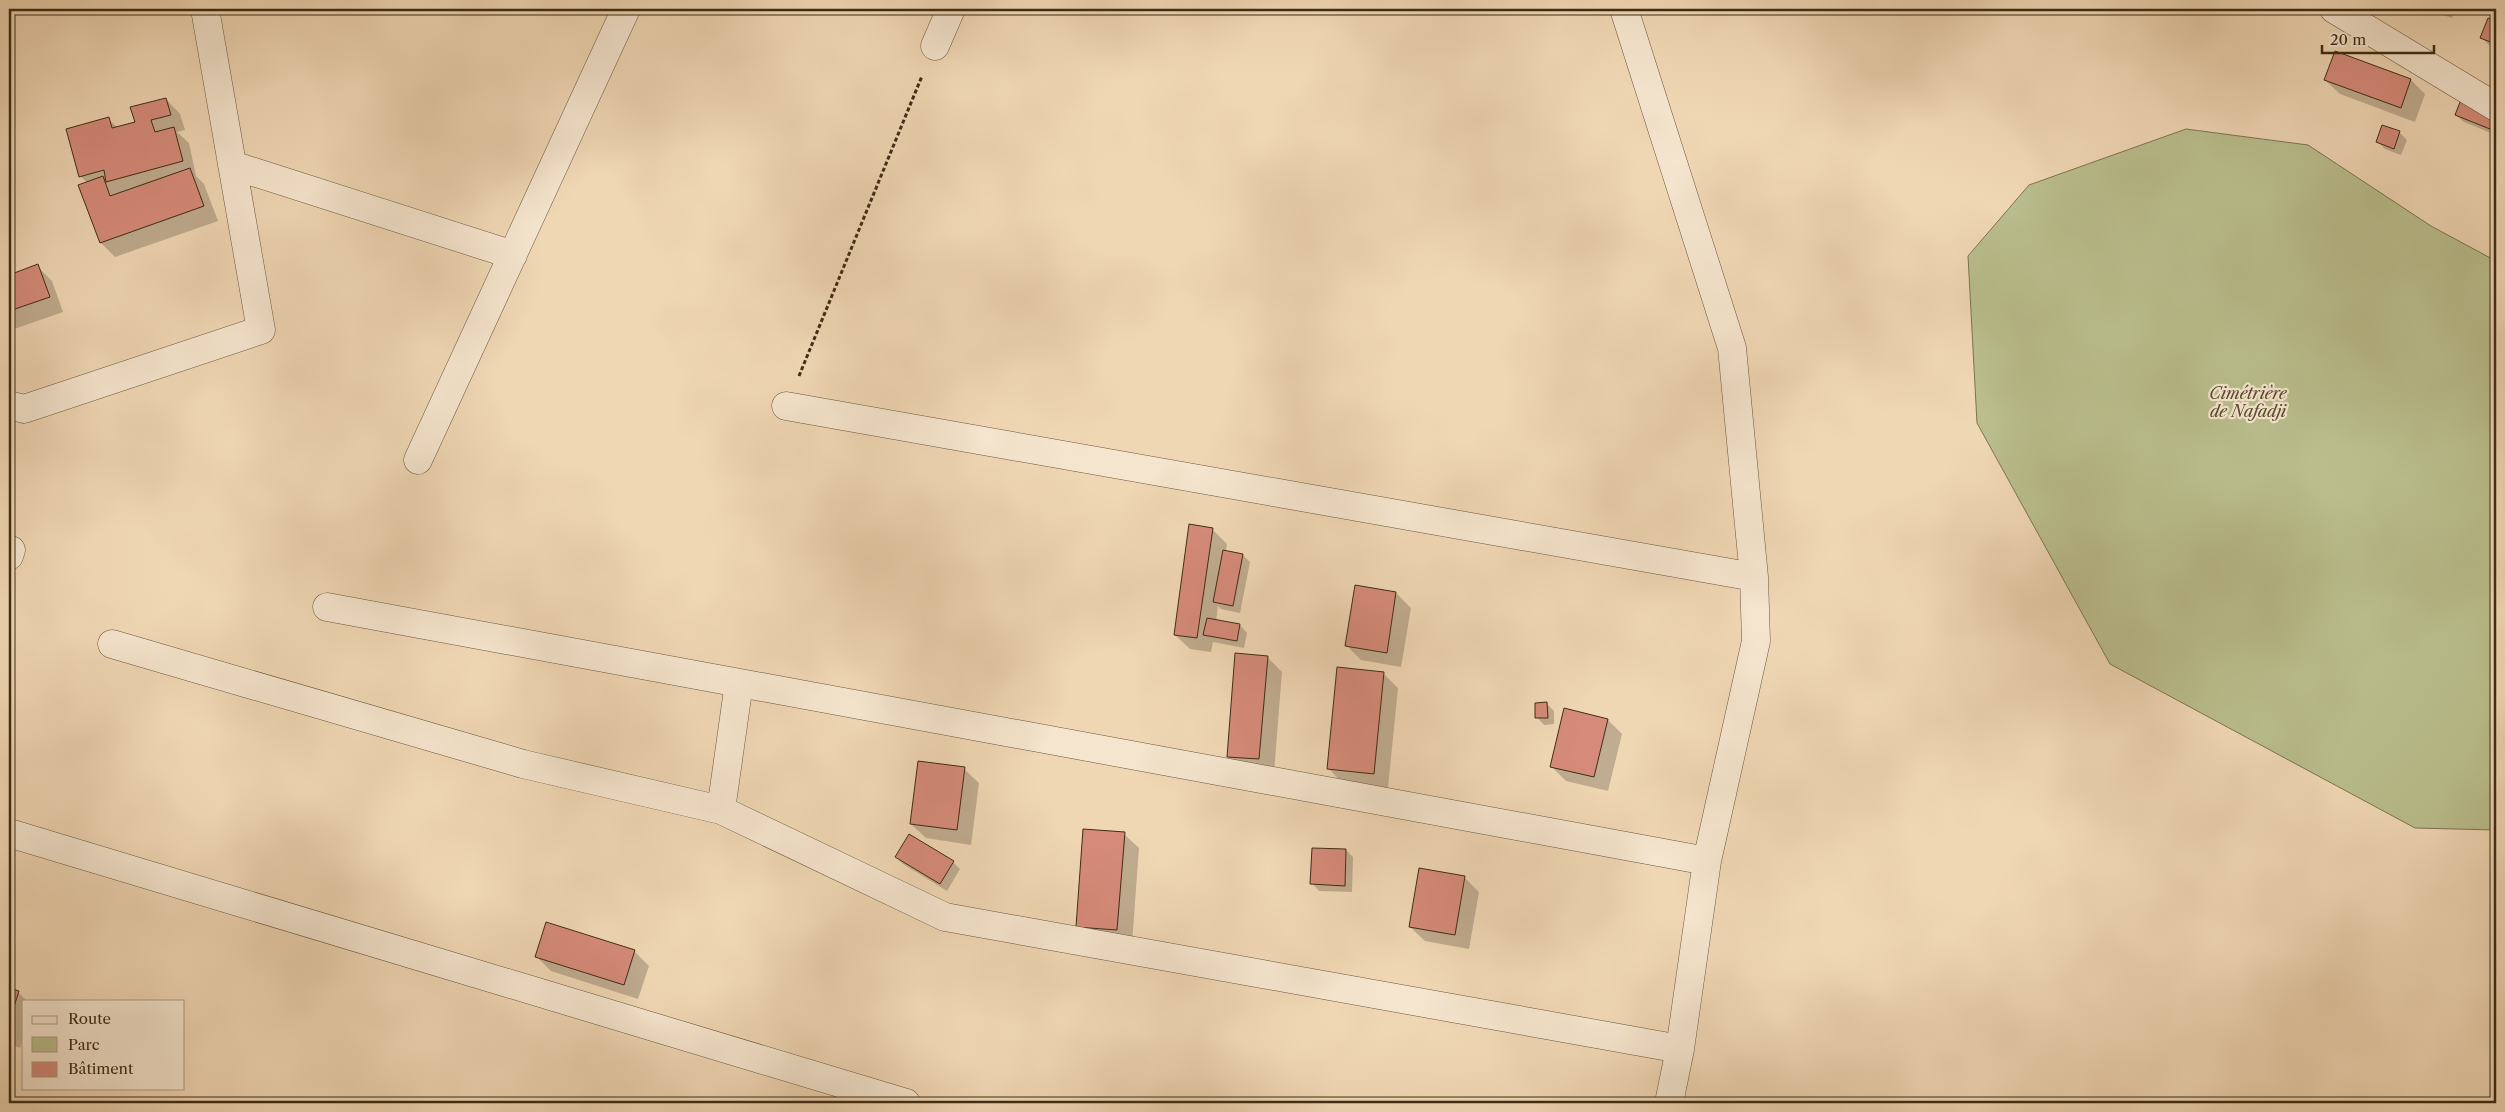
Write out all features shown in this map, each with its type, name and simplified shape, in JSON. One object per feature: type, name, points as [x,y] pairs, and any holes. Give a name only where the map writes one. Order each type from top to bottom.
[{"type":"street","points":[[9,406],[24,409],[261,330],[205,9]]},
{"type":"street","points":[[418,460],[626,9]]},
{"type":"street","points":[[934,46],[951,9]]},
{"type":"street","points":[[1624,9],[1732,348],[1754,577],[1756,641],[1707,861],[1680,1049],[1669,1103]]},
{"type":"street","points":[[2334,9],[2496,107]]},
{"type":"street","points":[[232,165],[513,255]]},
{"type":"street","points":[[786,406],[1754,577]]},
{"type":"street","points":[[327,606],[1707,861]]},
{"type":"street","points":[[112,644],[523,764],[721,810],[944,917],[1680,1049]]},
{"type":"street","points":[[721,810],[739,683]]},
{"type":"street","points":[[9,833],[906,1103]]},
{"type":"path","points":[[786,406],[934,46]]},
{"type":"green space","name":"Cimétrière de Nafadji","points":[[2186,129],[2308,145],[2431,226],[2496,261],[2496,830],[2415,828],[2110,664],[1977,423],[1968,256],[2029,185]]},
{"type":"building","points":[[2488,18],[2496,21],[2496,44],[2480,38]]},
{"type":"building","points":[[2335,51],[2411,79],[2401,108],[2324,80]]},
{"type":"building","points":[[2462,97],[2496,113],[2490,129],[2455,115]]},
{"type":"building","points":[[166,98],[171,115],[151,120],[155,132],[174,127],[183,161],[106,182],[104,170],[79,177],[66,129],[109,117],[112,128],[135,122],[130,107]]},
{"type":"building","points":[[2382,125],[2400,131],[2394,149],[2376,142]]},
{"type":"building","points":[[190,168],[204,206],[100,243],[78,185],[103,176],[110,196]]},
{"type":"building","points":[[38,264],[50,297],[9,311],[9,275]]},
{"type":"building","points":[[1189,524],[1213,528],[1197,638],[1174,635]]},
{"type":"building","points":[[1223,550],[1243,554],[1233,606],[1213,602]]},
{"type":"building","points":[[1355,585],[1396,592],[1387,653],[1345,646]]},
{"type":"building","points":[[1207,618],[1240,624],[1237,641],[1203,635]]},
{"type":"building","points":[[1235,653],[1268,656],[1259,759],[1227,757]]},
{"type":"building","points":[[1337,667],[1384,672],[1374,774],[1327,769]]},
{"type":"building","points":[[1547,702],[1548,718],[1535,718],[1535,703]]},
{"type":"building","points":[[1564,708],[1608,719],[1594,777],[1550,767]]},
{"type":"building","points":[[918,761],[965,767],[957,830],[910,824]]},
{"type":"building","points":[[1083,829],[1125,832],[1117,930],[1076,927]]},
{"type":"building","points":[[909,834],[954,861],[940,884],[895,857]]},
{"type":"building","points":[[1312,848],[1346,849],[1345,886],[1310,884]]},
{"type":"building","points":[[1419,868],[1465,876],[1455,935],[1409,927]]},
{"type":"building","points":[[546,922],[635,950],[624,985],[535,957]]},
{"type":"building","points":[[9,988],[19,991],[9,1022]]}]
